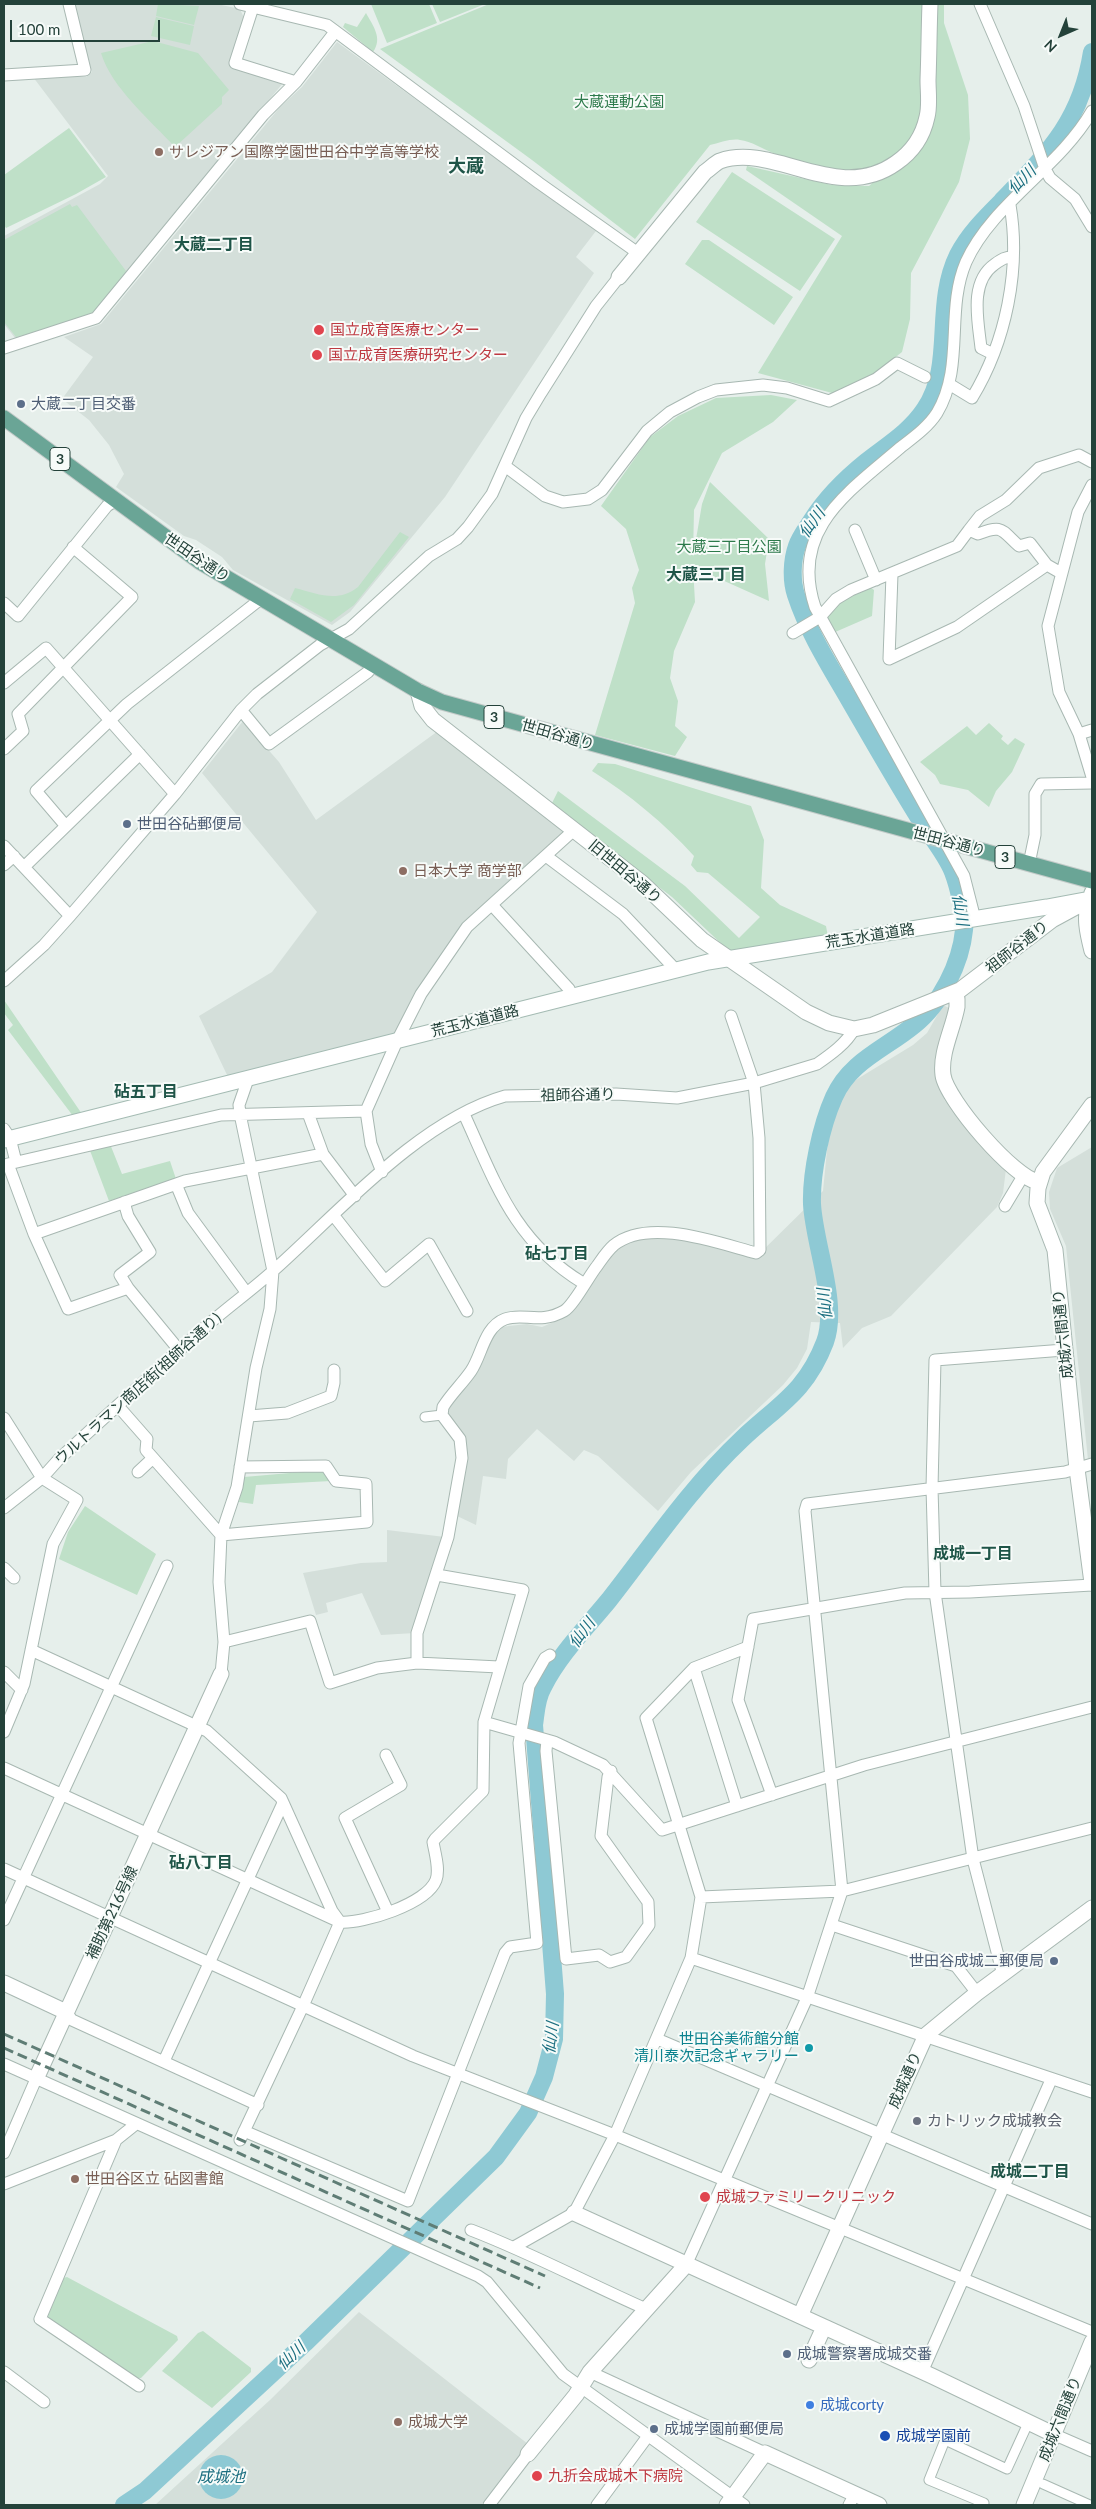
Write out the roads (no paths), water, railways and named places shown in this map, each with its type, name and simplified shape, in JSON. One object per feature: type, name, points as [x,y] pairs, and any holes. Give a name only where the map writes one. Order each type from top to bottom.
[{"type":"main road","name":"世田谷通り","points":[[4,418],[200,562],[418,691],[454,706],[944,842],[1092,881]]},
{"type":"street","points":[[4,75],[85,70],[69,4]]},
{"type":"street","points":[[240,4],[327,25],[539,183],[638,253]]},
{"type":"street","points":[[5,977],[44,945],[70,916],[175,794],[241,710],[256,694],[320,645],[361,619],[429,556],[456,539],[471,523],[492,494],[526,418],[592,311],[705,172],[719,161],[740,157],[817,174],[855,178],[885,171],[904,158],[918,141],[928,115],[930,4]]},
{"type":"street","points":[[980,4],[1024,106],[1045,169],[1050,178],[1075,199],[1092,227]]},
{"type":"street","points":[[253,7],[236,62],[296,82]]},
{"type":"street","points":[[4,348],[96,318],[262,115],[296,82],[335,32]]},
{"type":"street","points":[[1091,896],[1050,914],[973,920],[964,876],[820,617],[811,597],[808,576],[811,550],[820,527],[838,501],[933,418],[949,384],[954,351],[954,307],[959,283],[966,262],[980,239],[1075,138],[1092,111]]},
{"type":"street","points":[[949,384],[972,398],[993,354],[1008,302],[1013,257],[1013,224],[1010,205]]},
{"type":"street","points":[[993,354],[981,348],[977,313],[980,282],[985,271],[1005,257],[1013,257]]},
{"type":"street","points":[[505,466],[545,496],[563,502],[588,499],[602,490],[647,431],[670,412],[716,390],[763,385],[787,388],[829,401],[876,379],[897,363],[925,378]]},
{"type":"street","points":[[796,631],[820,617],[836,599],[852,590],[958,546],[980,516],[1006,500],[1039,468],[1080,455],[1092,462]]},
{"type":"street","points":[[1092,485],[1078,512],[1048,626],[1060,692],[1079,734],[1092,777]]},
{"type":"street","points":[[4,603],[18,616],[107,506],[116,500]]},
{"type":"street","points":[[969,530],[978,534],[994,527],[999,528],[1019,546],[1030,543],[1048,565],[1061,573]]},
{"type":"street","points":[[855,530],[876,580]]},
{"type":"street","points":[[4,749],[23,731],[18,714],[132,597],[74,547]]},
{"type":"street","points":[[892,574],[889,659],[957,627],[1048,565]]},
{"type":"street","points":[[65,826],[36,792],[109,720],[262,598]]},
{"type":"street","points":[[4,683],[46,648],[175,794]]},
{"type":"street","points":[[241,710],[269,744],[368,672],[374,664]]},
{"type":"street","name":"旧世田谷通り","points":[[418,691],[426,713],[443,728],[642,884],[702,940],[817,1019],[854,1029]]},
{"type":"street","points":[[443,728],[440,720],[443,712],[446,708],[454,706]]},
{"type":"street","points":[[1079,734],[1092,730]]},
{"type":"street","points":[[24,867],[140,754]]},
{"type":"street","points":[[1030,864],[1036,835],[1035,794],[1041,784],[1092,783]]},
{"type":"street","points":[[382,1172],[371,1144],[366,1111],[397,1041],[421,994],[467,927],[574,830]]},
{"type":"street","points":[[4,846],[70,916]]},
{"type":"street","points":[[4,865],[14,856]]},
{"type":"street","points":[[546,856],[623,914],[676,970]]},
{"type":"street","points":[[1091,896],[1086,911],[1092,951]]},
{"type":"street","points":[[492,905],[558,976],[569,989],[572,996]]},
{"type":"street","name":"祖師谷通り","points":[[273,1271],[382,1172],[432,1133],[491,1100],[505,1096],[616,1094],[678,1098],[754,1083],[817,1064],[851,1035],[854,1029],[873,1026],[949,995],[978,978],[1050,914]]},
{"type":"street","name":"荒玉水道道路","points":[[6,1135],[248,1079],[726,958],[973,920]]},
{"type":"street","points":[[949,995],[957,999],[957,1007],[943,1062],[946,1087],[952,1098],[984,1136],[1023,1176],[1039,1182]]},
{"type":"street","points":[[418,1663],[418,1633],[448,1537],[462,1458],[460,1439],[442,1415],[443,1407],[471,1371],[484,1339],[506,1318],[547,1319],[565,1311],[572,1305],[583,1283],[614,1244],[640,1234],[681,1234],[756,1254],[760,1250],[760,1138],[754,1083],[730,1016]]},
{"type":"street","points":[[221,1674],[224,1642],[219,1582],[221,1535],[238,1488],[256,1368],[270,1309],[273,1271],[240,1114],[239,1105],[248,1079]]},
{"type":"street","name":"成城六間通り","points":[[1092,1105],[1048,1164],[1039,1182],[1038,1203],[1040,1213],[1055,1250],[1077,1469],[1092,1584]]},
{"type":"street","points":[[9,1164],[179,1124],[240,1114],[366,1111]]},
{"type":"street","points":[[308,1113],[324,1154],[355,1196]]},
{"type":"street","points":[[464,1114],[499,1191],[518,1224],[547,1258],[583,1283]]},
{"type":"street","points":[[6,1135],[9,1164],[34,1234],[68,1309],[128,1288]]},
{"type":"street","points":[[34,1234],[176,1184],[252,1166],[324,1154]]},
{"type":"street","points":[[1005,1206],[1023,1176]]},
{"type":"street","points":[[176,1184],[188,1213],[246,1292]]},
{"type":"street","points":[[124,1202],[128,1216],[150,1252],[120,1275],[128,1288],[179,1350]]},
{"type":"street","points":[[334,1216],[385,1281],[429,1244],[467,1311]]},
{"type":"street","name":"ウルトラマン商店街(祖師谷通り)","points":[[4,1508],[42,1478],[59,1459],[179,1350],[273,1271]]},
{"type":"street","points":[[1002,1975],[973,1859],[935,1592],[932,1488],[936,1360],[1064,1350]]},
{"type":"street","points":[[249,1416],[287,1413],[331,1396],[334,1370]]},
{"type":"street","points":[[118,1406],[147,1439],[146,1450],[221,1535]]},
{"type":"street","points":[[425,1417],[442,1415]]},
{"type":"street","points":[[4,1418],[42,1478],[77,1500],[53,1544],[22,1690],[4,1732]]},
{"type":"street","points":[[138,1472],[153,1458]]},
{"type":"street","points":[[489,2505],[576,2395],[590,2372],[686,2265],[808,1998],[832,1925],[842,1891],[832,1775],[804,1511],[806,1504],[1077,1469],[1092,1464]]},
{"type":"street","points":[[221,1535],[367,1522],[366,1484],[336,1481],[326,1466],[240,1468]]},
{"type":"street","points":[[4,1920],[167,1566]]},
{"type":"street","points":[[4,1568],[14,1578]]},
{"type":"street","points":[[4,1768],[340,1922],[388,1912],[415,1901],[435,1882],[438,1871],[435,1839],[483,1791],[484,1722],[523,1590],[437,1575]]},
{"type":"street","points":[[772,1795],[738,1700],[753,1619],[906,1593],[1092,1584]]},
{"type":"street","points":[[224,1642],[310,1621],[330,1683],[377,1668],[418,1663],[499,1667]]},
{"type":"street","points":[[514,2247],[574,2213],[615,2135],[691,1958],[702,1897],[646,1718],[694,1668],[748,1647]]},
{"type":"street","points":[[31,1650],[198,1726],[261,1779],[283,1802],[332,1911],[340,1922]]},
{"type":"street","points":[[340,1922],[258,2105],[242,2136],[408,2201],[505,1953],[510,1947],[537,1943],[518,1743],[523,1732],[529,1686],[545,1658],[550,1655]]},
{"type":"street","points":[[694,1668],[737,1806]]},
{"type":"street","points":[[4,1672],[22,1690]]},
{"type":"street","name":"補助第216号線","points":[[4,2153],[66,2012],[221,1674]]},
{"type":"street","points":[[484,1722],[545,1739],[603,1765],[611,1771],[659,1829],[662,1830],[832,1775],[1092,1707]]},
{"type":"street","points":[[545,1739],[566,1959],[599,1956],[610,1962],[626,1957],[648,1925],[648,1902],[601,1836],[608,1777],[611,1771]]},
{"type":"street","points":[[386,1755],[401,1785],[345,1818],[388,1912]]},
{"type":"street","points":[[164,2061],[211,1963],[283,1802]]},
{"type":"street","points":[[702,1897],[842,1891],[1092,1828]]},
{"type":"street","points":[[4,1869],[413,2056],[615,2135],[1092,2332]]},
{"type":"street","name":"成城通り","points":[[800,2316],[926,2035],[977,1993],[1092,1908]]},
{"type":"street","points":[[832,1925],[956,1966],[977,1993]]},
{"type":"street","points":[[691,1958],[808,1998],[926,2035],[1051,2080],[1092,2092]]},
{"type":"street","points":[[4,1983],[66,2012],[72,2020],[258,2105]]},
{"type":"street","points":[[657,2039],[767,2088],[881,2134],[1092,2224]]},
{"type":"street","points":[[4,2064],[487,2282],[564,2374],[735,2503],[765,2453]]},
{"type":"street","points":[[922,2372],[1051,2080]]},
{"type":"street","points":[[4,2184],[116,2140],[136,2124]]},
{"type":"street","points":[[116,2140],[40,2319],[138,2386]]},
{"type":"street","points":[[574,2213],[1029,2421],[1053,2434],[1092,2450]]},
{"type":"street","points":[[471,2230],[514,2247],[549,2263],[577,2279],[646,2309]]},
{"type":"street","points":[[809,2360],[824,2327]]},
{"type":"street","name":"成城六間通り","points":[[1025,2502],[1092,2342]]},
{"type":"street","points":[[4,2372],[44,2402]]},
{"type":"street","points":[[590,2372],[765,2453],[852,2500],[879,2505]]},
{"type":"street","points":[[983,2505],[984,2503],[929,2480],[945,2440],[1007,2469],[1029,2421]]},
{"type":"street","points":[[598,2505],[648,2436]]},
{"type":"street","points":[[1042,2484],[1090,2505]]},
{"type":"water","name":"成城池","points":[[217,2455],[225,2455],[237,2461],[243,2477],[237,2493],[225,2499],[217,2499],[205,2493],[199,2481],[199,2473],[205,2461]]},
{"type":"waterway","name":"仙川","points":[[124,2505],[145,2491],[305,2343],[496,2157],[528,2113],[544,2077],[554,2039],[555,1994],[534,1725],[539,1696],[549,1675],[565,1653],[689,1497],[723,1457],[800,1386],[817,1359],[825,1342],[829,1327],[829,1310],[828,1292],[814,1220],[812,1192],[818,1150],[829,1109],[834,1097],[849,1074],[869,1056],[914,1025],[932,1006],[948,982],[959,956],[962,943],[964,917],[953,872],[920,820],[813,636],[794,589],[793,564],[795,552],[800,539],[812,520],[836,489],[858,468],[905,432],[925,409],[934,392],[939,374],[947,294],[951,274],[958,255],[977,227],[1033,168],[1060,135],[1080,98],[1092,52]]},
{"type":"railway","points":[[4,2034],[545,2276]]},
{"type":"railway","points":[[4,2048],[540,2288]]},
{"type":"place","name":"サレジアン国際学園世田谷中学高等学校","points":[[159,152]]},
{"type":"place","name":"国立成育医療センター","points":[[319,330]]},
{"type":"place","name":"国立成育医療研究センター","points":[[317,355]]},
{"type":"place","name":"大蔵二丁目交番","points":[[21,404]]},
{"type":"place","name":"世田谷砧郵便局","points":[[127,824]]},
{"type":"place","name":"日本大学 商学部","points":[[403,871]]},
{"type":"place","name":"世田谷成城二郵便局","points":[[1054,1961]]},
{"type":"place","name":"世田谷美術館分館 清川泰次記念ギャラリー","points":[[809,2048]]},
{"type":"place","name":"カトリック成城教会","points":[[917,2121]]},
{"type":"place","name":"世田谷区立 砧図書館","points":[[75,2179]]},
{"type":"place","name":"成城ファミリークリニック","points":[[705,2197]]},
{"type":"place","name":"成城警察署成城交番","points":[[787,2354]]},
{"type":"place","name":"成城corty","points":[[810,2405]]},
{"type":"place","name":"成城大学","points":[[398,2422]]},
{"type":"place","name":"成城学園前郵便局","points":[[654,2429]]},
{"type":"place","name":"成城学園前","points":[[885,2436]]},
{"type":"place","name":"九折会成城木下病院","points":[[537,2476]]},
{"type":"district","name":"大蔵","points":[[466,166]]},
{"type":"district","name":"大蔵二丁目","points":[[214,245]]},
{"type":"district","name":"大蔵三丁目","points":[[706,575]]},
{"type":"district","name":"砧五丁目","points":[[146,1092]]},
{"type":"district","name":"砧七丁目","points":[[557,1254]]},
{"type":"district","name":"成城一丁目","points":[[973,1554]]},
{"type":"district","name":"砧八丁目","points":[[201,1863]]},
{"type":"district","name":"成城二丁目","points":[[1030,2172]]},
{"type":"park label","name":"大蔵運動公園","points":[[619,102]]},
{"type":"park label","name":"大蔵三丁目公園","points":[[729,547]]}]
